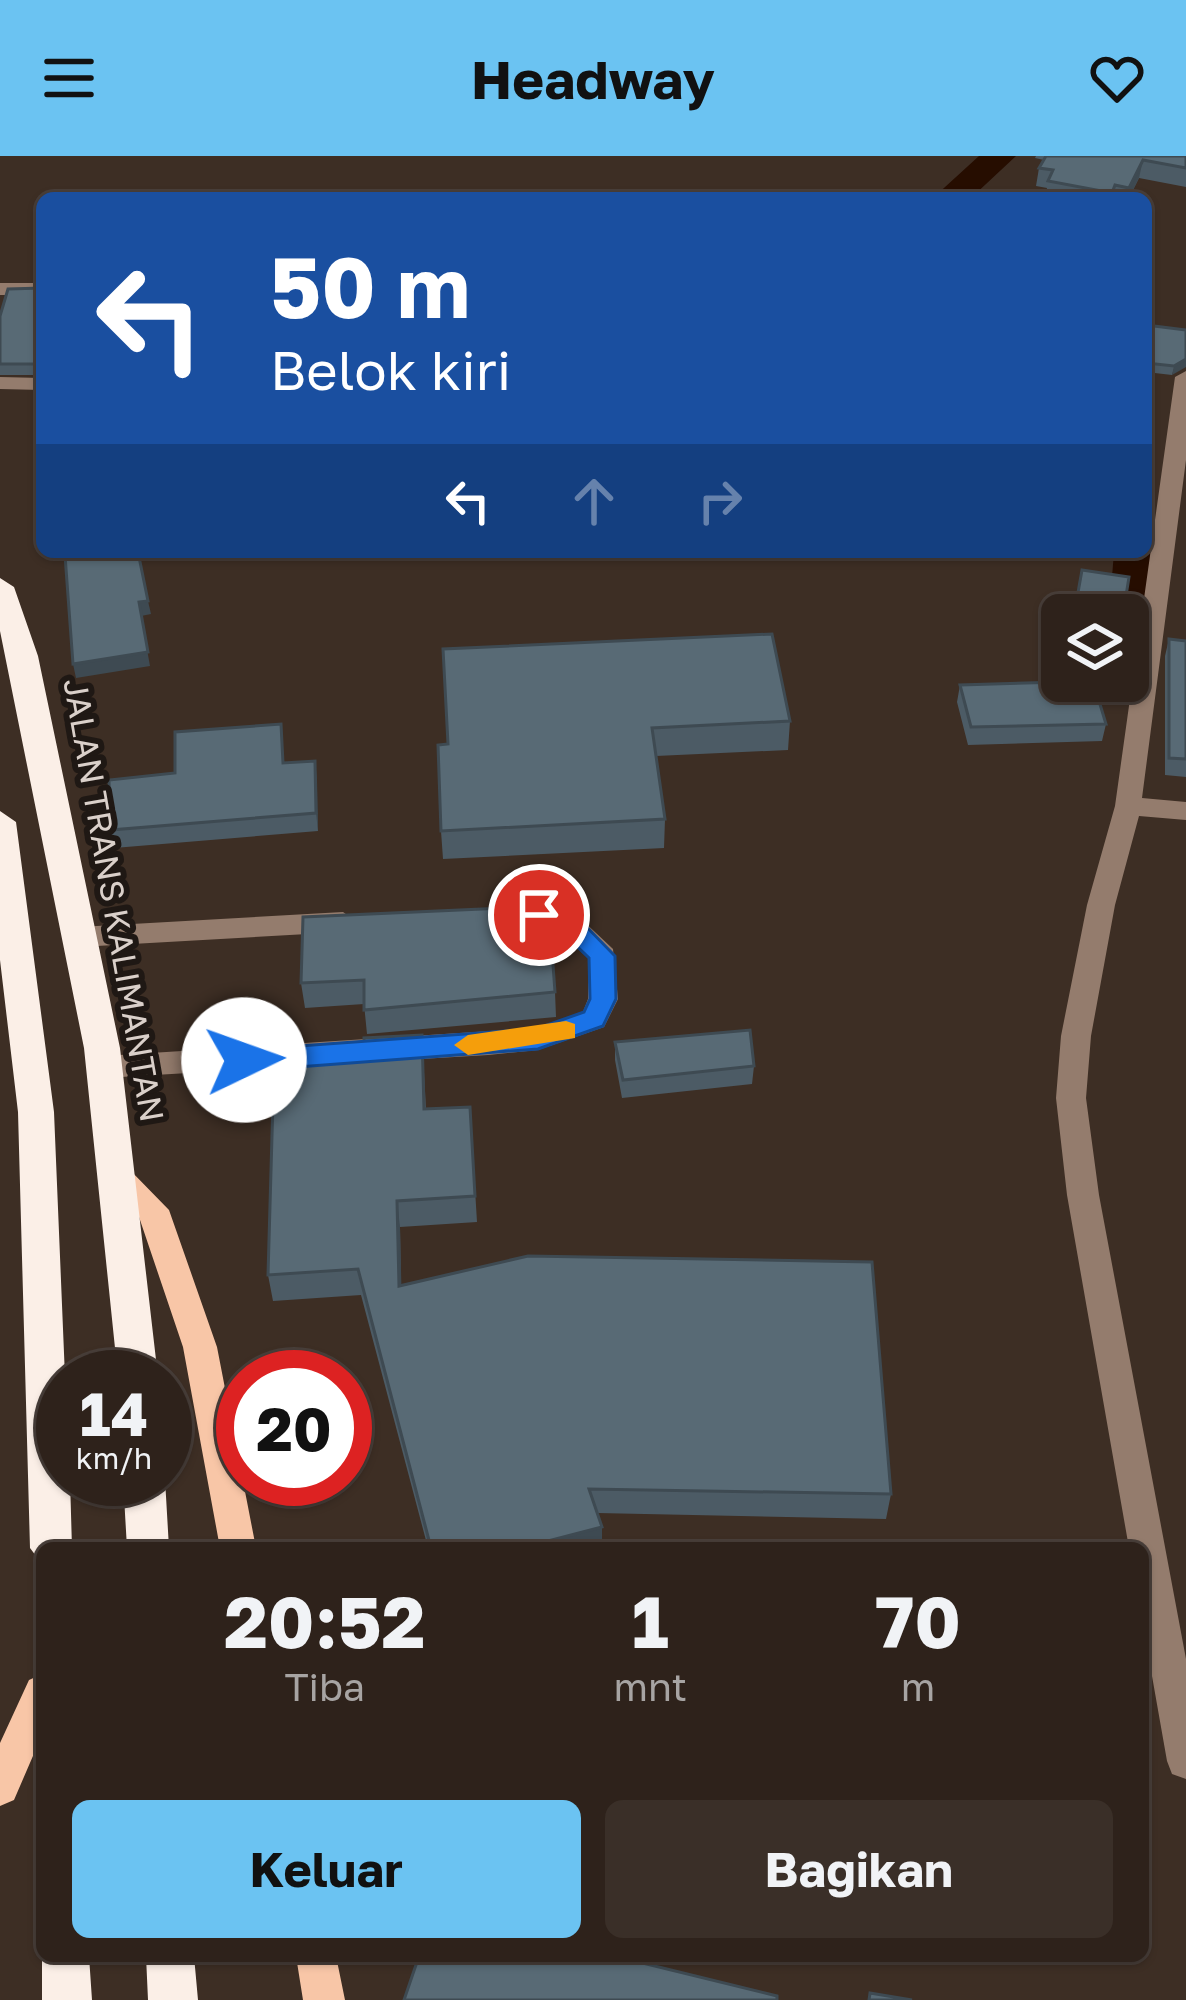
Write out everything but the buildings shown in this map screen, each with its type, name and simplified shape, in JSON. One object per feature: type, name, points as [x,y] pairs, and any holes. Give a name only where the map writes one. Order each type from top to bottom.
[{"type":"highway","name":"JALAN TRANS KALIMANTAN","points":[[0,587],[23,656],[104,1067],[136,1350]]},
{"type":"highway","points":[[0,822],[36,1112],[51,1542]]},
{"type":"highway","points":[[146,1506],[148,1542]]},
{"type":"highway","points":[[65,1962],[67,2000]]},
{"type":"highway","points":[[170,1962],[172,2000]]},
{"type":"main road","points":[[117,1177],[153,1210],[200,1347],[237,1542]]},
{"type":"main road","points":[[0,1787],[36,1706]]},
{"type":"main road","points":[[317,1962],[324,2000]]},
{"type":"street","points":[[0,290],[36,289]]},
{"type":"street","points":[[1152,554],[1163,438],[1186,376]]},
{"type":"street","points":[[0,383],[36,384]]},
{"type":"street","points":[[1146,1542],[1083,1195],[1071,1098],[1076,1036],[1101,905],[1128,806],[1152,558]]},
{"type":"street","points":[[1128,806],[1186,811]]},
{"type":"street","points":[[104,1067],[538,1039],[594,1019],[603,999],[602,956],[569,924],[539,915],[476,913]]},
{"type":"street","points":[[79,937],[366,920]]},
{"type":"street","points":[[1149,1558],[1186,1761]]},
{"type":"waterway","points":[[957,192],[999,156]]},
{"type":"waterway","points":[[1132,594],[1135,558]]},
{"type":"slow traffic","points":[[468,1045],[538,1039],[566,1031]]},
{"type":"route","points":[[244,1060],[538,1039],[594,1019],[603,999],[602,956],[569,924],[539,915]]}]
